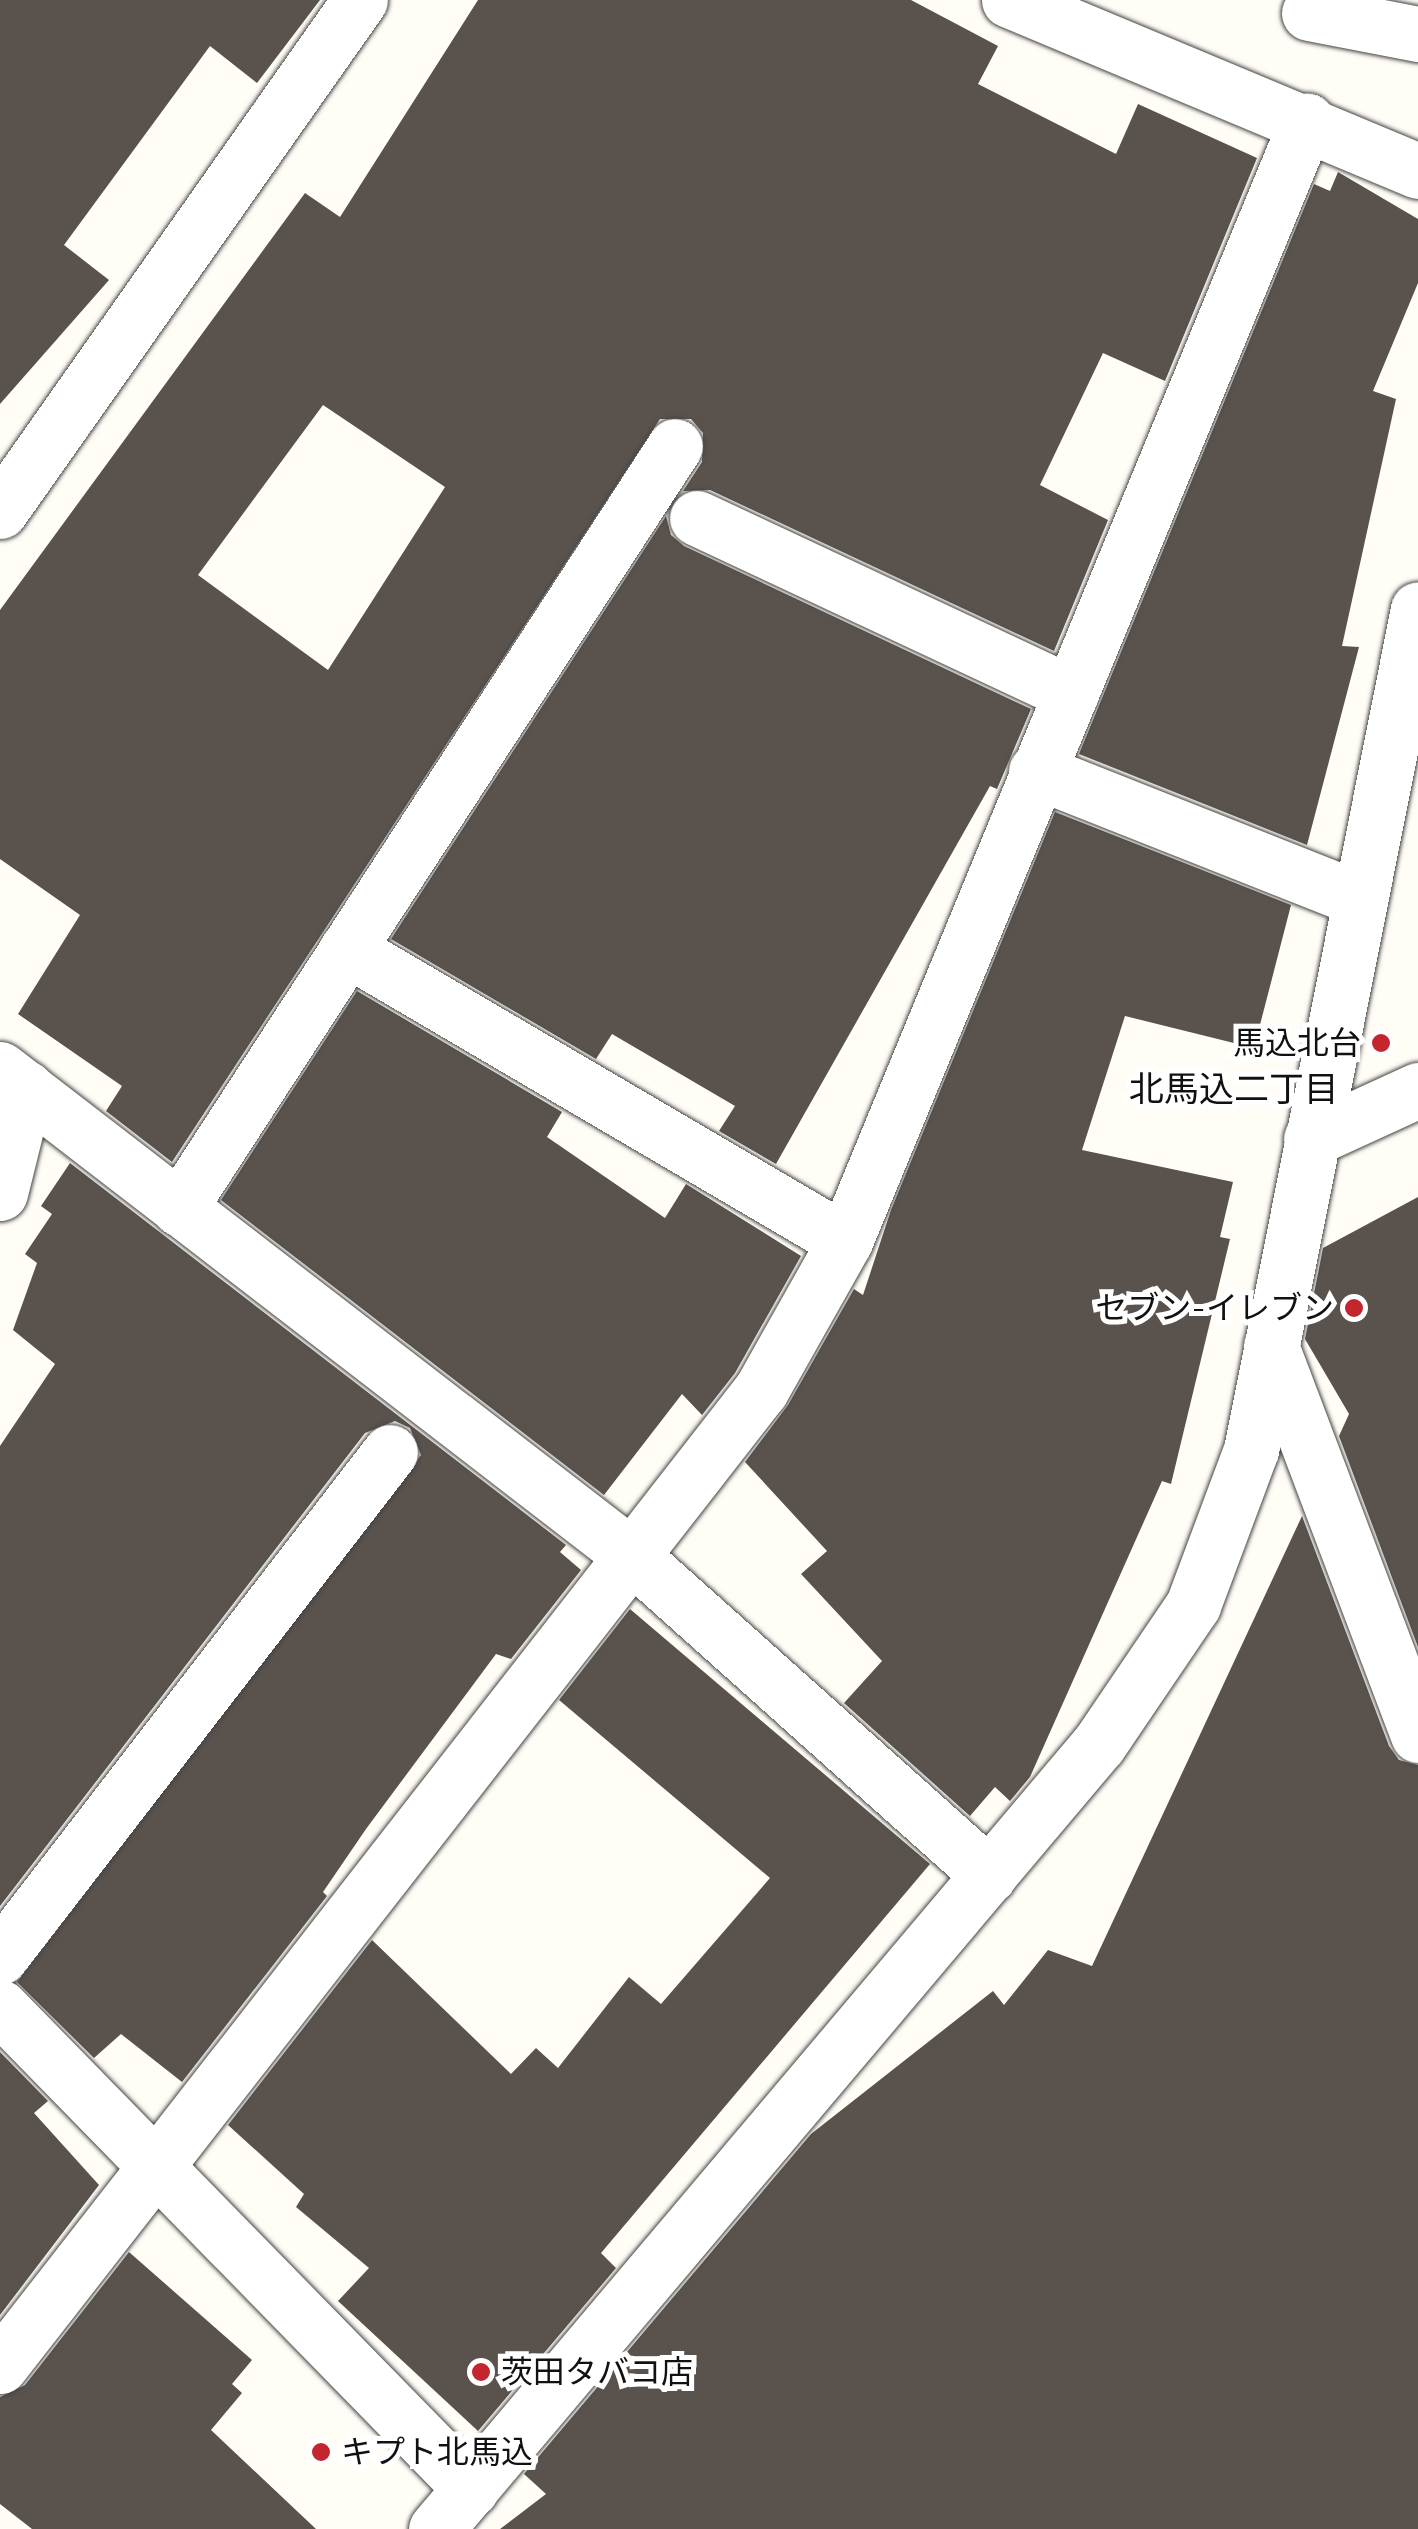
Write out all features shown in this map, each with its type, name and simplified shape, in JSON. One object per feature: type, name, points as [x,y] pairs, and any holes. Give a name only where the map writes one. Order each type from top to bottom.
[{"type":"street","points":[[0,511],[202,249],[360,0]]},
{"type":"street","points":[[1009,0],[1307,120],[1418,172]]},
{"type":"street","points":[[1310,13],[1418,34]]},
{"type":"street","points":[[0,2366],[761,1390],[845,1241],[1307,120]]},
{"type":"street","points":[[179,1208],[675,446]]},
{"type":"street","points":[[697,518],[1070,694]]},
{"type":"street","points":[[436,2529],[989,1875],[1133,1699],[1193,1605],[1236,1504],[1418,609]]},
{"type":"street","points":[[1036,771],[1360,899]]},
{"type":"street","points":[[348,949],[845,1241]]},
{"type":"street","points":[[13,1079],[632,1556],[989,1875]]},
{"type":"street","points":[[0,1193],[13,1079]]},
{"type":"street","points":[[1312,1139],[1418,1090]]},
{"type":"street","points":[[1271,1346],[1418,1735]]},
{"type":"street","points":[[0,1956],[390,1452]]},
{"type":"street","points":[[0,2007],[471,2489]]},
{"type":"building","points":[[0,0],[320,0],[257,83],[210,46],[64,245],[109,280],[0,404]]},
{"type":"building","points":[[478,0],[911,0],[998,46],[978,84],[1116,154],[1138,104],[1257,158],[1165,381],[1103,353],[1040,485],[1108,520],[1054,651],[710,490],[683,491],[702,462],[703,433],[691,419],[660,419],[172,1162],[106,1111],[122,1086],[18,1014],[80,915],[0,859],[0,610],[305,193],[340,217]],"holes":[[[323,405],[445,487],[328,670],[198,575]]]},
{"type":"building","points":[[1338,172],[1418,219],[1418,283],[1373,391],[1396,399],[1342,646],[1359,647],[1307,845],[1079,754],[1314,184],[1330,191]]},
{"type":"building","points":[[666,516],[671,535],[684,546],[1031,709],[997,789],[990,786],[776,1164],[719,1131],[735,1106],[612,1034],[596,1059],[391,939]]},
{"type":"building","points":[[1055,812],[1291,905],[1254,1048],[1125,1016],[1082,1150],[1233,1182],[1220,1237],[1230,1239],[1171,1484],[1162,1481],[1030,1777],[1010,1801],[995,1787],[970,1816],[844,1703],[882,1661],[801,1574],[827,1551],[745,1462],[788,1405],[854,1289],[863,1295],[891,1210]]},
{"type":"building","points":[[357,991],[562,1112],[547,1137],[665,1218],[686,1184],[801,1256],[735,1373],[702,1415],[682,1394],[604,1495],[221,1200]]},
{"type":"building","points":[[70,1163],[566,1545],[560,1552],[581,1570],[511,1659],[496,1654],[366,1829],[323,1892],[327,1896],[182,2082],[121,2034],[94,2058],[17,1982],[421,1455],[410,1428],[395,1421],[365,1433],[0,1906],[0,1446],[55,1364],[13,1330],[37,1263],[25,1254],[52,1214],[41,1206]]},
{"type":"building","points":[[1418,1197],[1418,1647],[1339,1436],[1349,1414],[1305,1339],[1323,1248]]},
{"type":"building","points":[[1302,1516],[1389,1746],[1399,1760],[1418,1765],[1418,2529],[500,2529],[546,2494],[524,2474],[811,2134],[993,1991],[1004,2005],[1048,1950],[1092,1966]]},
{"type":"building","points":[[630,1609],[930,1864],[601,2253],[616,2268],[478,2431],[338,2301],[369,2268],[296,2207],[304,2194],[228,2125],[372,1940],[511,2074],[536,2048],[558,2068],[629,1977],[661,2004],[770,1878],[559,1700]]},
{"type":"building","points":[[0,2052],[48,2101],[34,2113],[99,2185],[0,2315]]},
{"type":"building","points":[[129,2252],[252,2360],[232,2384],[242,2393],[211,2430],[316,2529],[32,2529],[0,2504],[0,2397],[25,2385]]},
{"type":"place","name":"馬込北台","points":[[1381,1043]]},
{"type":"place","name":"セブン-イレブン","points":[[1354,1308]]},
{"type":"place","name":"茨田タバコ店","points":[[481,2372]]},
{"type":"place","name":"キプト北馬込","points":[[321,2452]]},
{"type":"district","name":"北馬込二丁目","points":[[1234,1089]]}]
